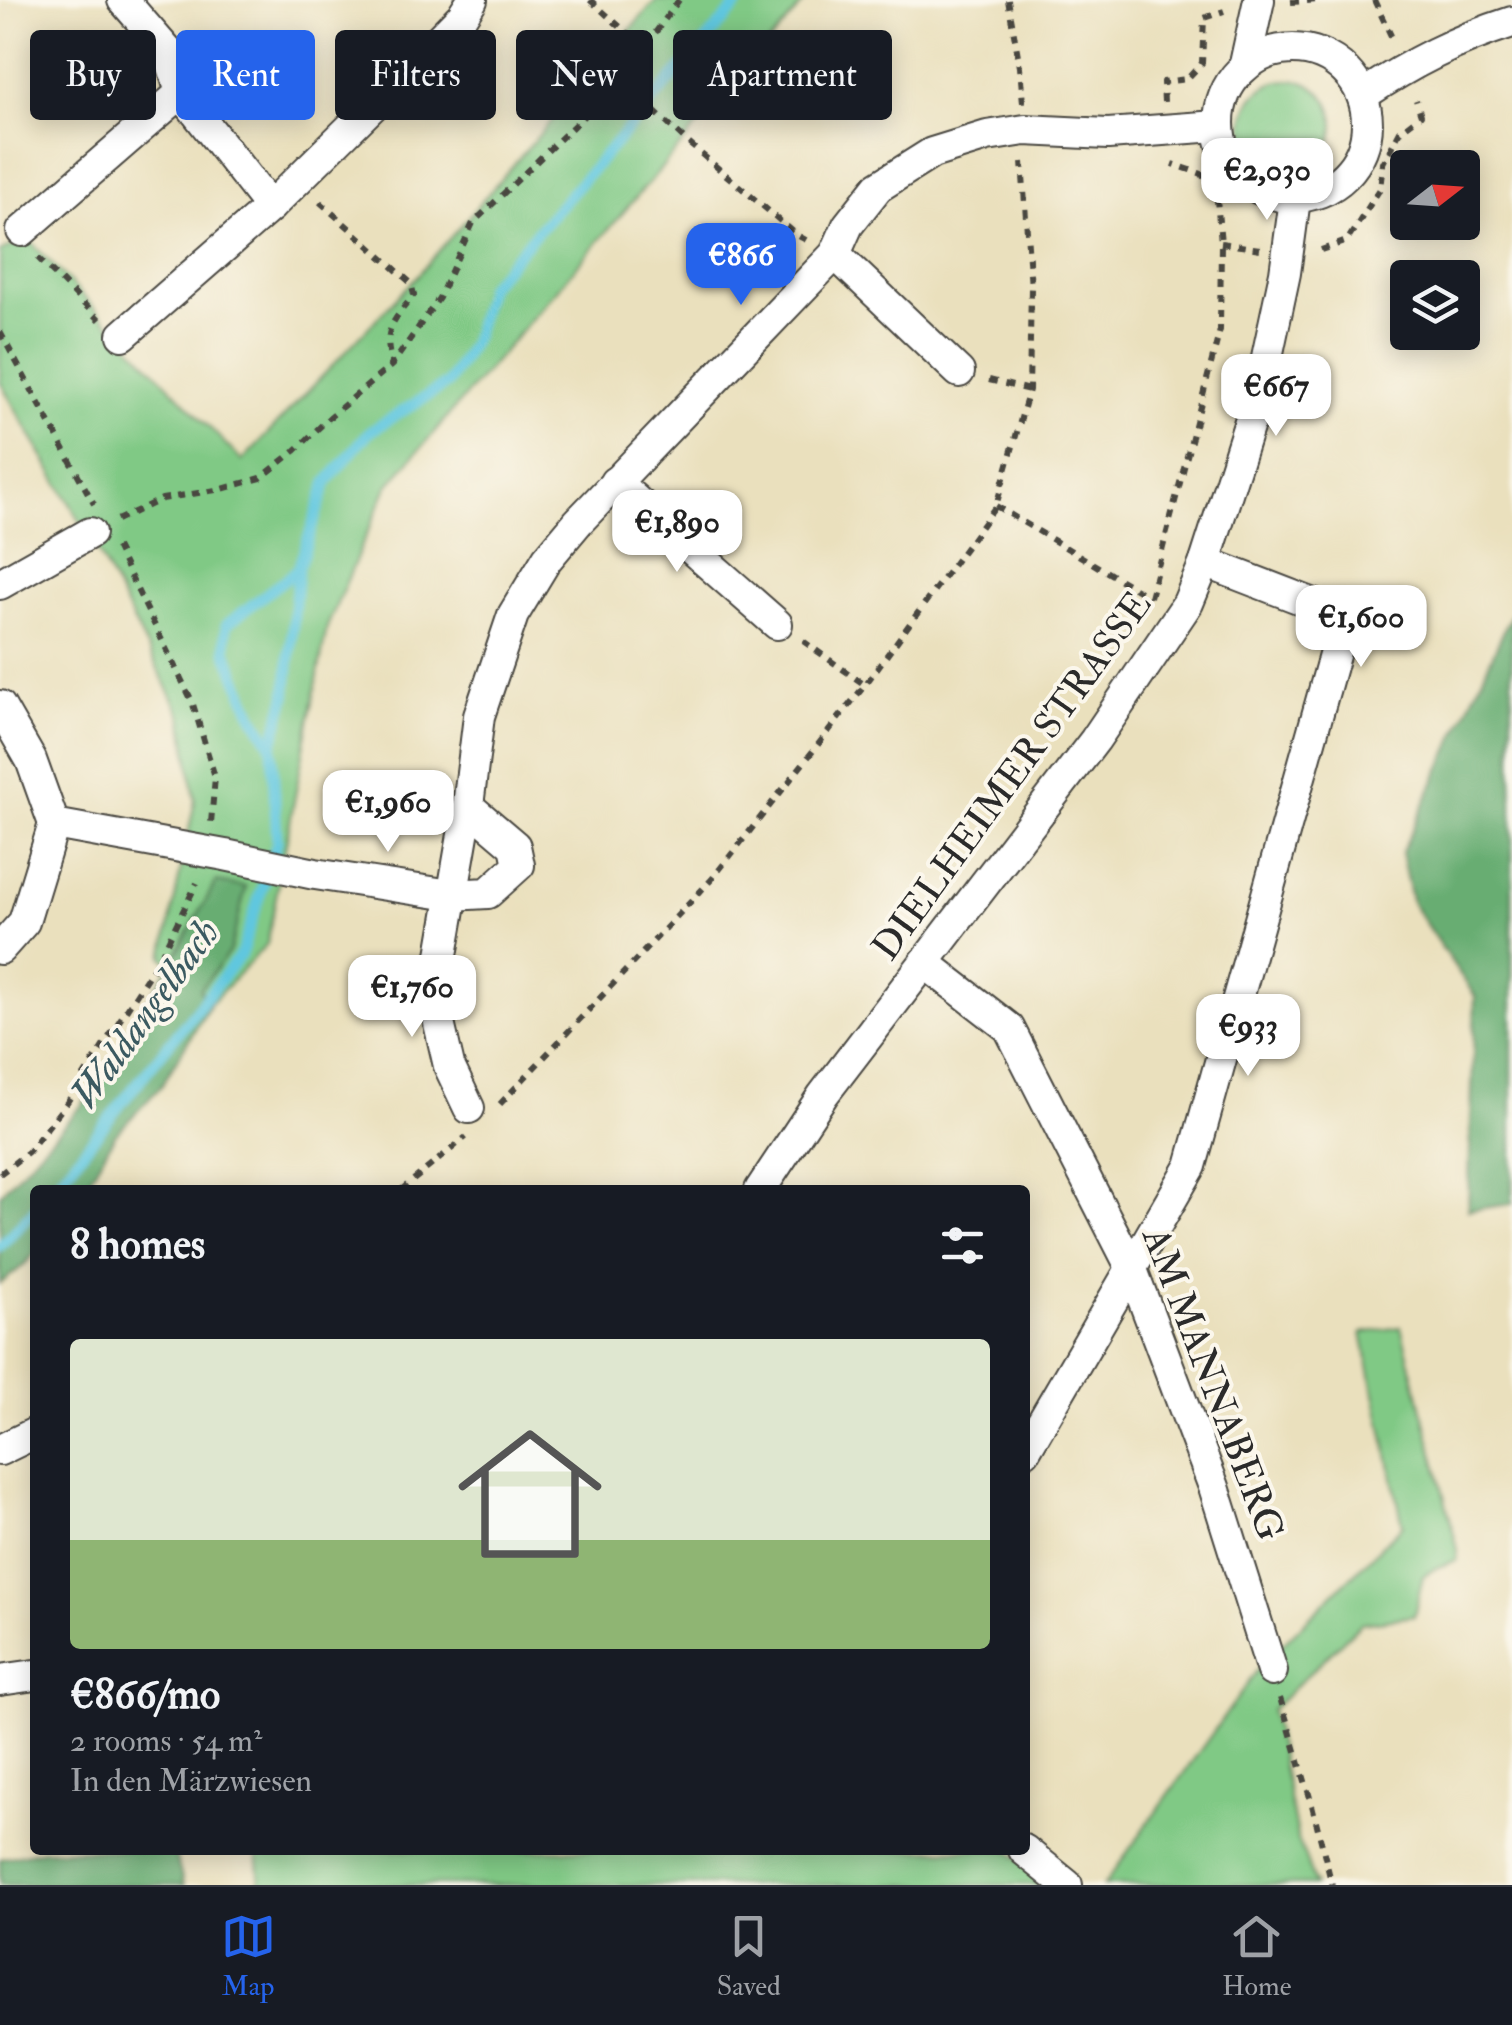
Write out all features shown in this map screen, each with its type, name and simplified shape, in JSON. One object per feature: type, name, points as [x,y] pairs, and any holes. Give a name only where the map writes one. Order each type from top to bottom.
[{"type":"street","points":[[124,0],[170,53],[176,77]]},
{"type":"street","points":[[122,335],[270,207],[450,28],[472,0]]},
{"type":"street","points":[[1259,2],[1298,47],[1337,62],[1362,95],[1368,123],[1362,152],[1346,176],[1323,192],[1295,199],[1256,190],[1228,163],[1216,126],[1224,91],[1245,64],[1259,2]]},
{"type":"street","points":[[1362,95],[1406,66],[1465,38],[1512,22]]},
{"type":"street","points":[[1245,64],[1298,47]]},
{"type":"street","points":[[24,238],[176,97]]},
{"type":"street","points":[[201,120],[270,207]]},
{"type":"street","points":[[478,1117],[449,1066],[438,1022],[442,955],[479,716],[514,615],[547,558],[835,254],[848,225],[878,188],[932,153],[987,136],[1026,130],[1108,134],[1216,126]]},
{"type":"street","name":"DIELHEIMER STRASSE","points":[[763,1185],[823,1096],[1095,740],[1188,603],[1260,390],[1288,254],[1295,199]]},
{"type":"street","points":[[835,254],[958,372]]},
{"type":"street","points":[[615,482],[778,624]]},
{"type":"street","points":[[0,584],[101,527]]},
{"type":"street","points":[[1030,1442],[1192,1166],[1345,616],[1205,562]]},
{"type":"street","points":[[0,706],[31,760],[54,824],[24,922],[0,949]]},
{"type":"street","points":[[54,824],[451,896],[488,893],[519,865],[516,846],[468,806]]},
{"type":"street","name":"AM MANNABERG","points":[[925,964],[1009,1028],[1132,1267],[1214,1488],[1272,1670]]},
{"type":"street","points":[[0,1450],[30,1435]]},
{"type":"street","points":[[0,1680],[30,1677]]},
{"type":"street","points":[[1030,1855],[1067,1885]]},
{"type":"path","points":[[590,0],[624,30]]},
{"type":"path","points":[[653,36],[679,0]]},
{"type":"path","points":[[1008,0],[1026,130]]},
{"type":"path","points":[[1288,254],[1316,251],[1347,241],[1380,189],[1384,163],[1400,131],[1421,115],[1406,66],[1374,0]]},
{"type":"path","points":[[996,506],[1150,597],[1220,330],[1221,242],[1217,200],[1202,174],[1168,162],[1164,82],[1188,79],[1202,63],[1204,18],[1259,2]]},
{"type":"path","points":[[653,110],[796,235],[835,254]]},
{"type":"path","points":[[101,527],[162,499],[260,478],[295,451],[392,365],[439,298],[473,224],[580,120]]},
{"type":"path","points":[[406,1185],[712,879],[865,685],[996,506],[1029,390],[1031,288],[1022,160],[1040,160]]},
{"type":"path","points":[[297,181],[411,283],[414,295],[391,324],[386,343],[392,365]]},
{"type":"path","points":[[24,238],[114,335],[122,335]]},
{"type":"path","points":[[0,332],[192,701],[215,777],[210,831],[215,853],[159,959],[68,1101],[28,1152],[0,1174]]},
{"type":"path","points":[[958,372],[1029,390]]},
{"type":"path","points":[[778,624],[865,685]]},
{"type":"path","points":[[1272,1670],[1332,1885]]},
{"type":"green space","points":[[656,0],[806,0],[780,30],[673,30],[673,120],[703,120],[387,487],[327,627],[267,944],[212,1002],[163,957],[195,800],[182,716],[99,554],[0,382],[0,252],[27,238],[242,461],[417,276],[552,120],[653,120],[653,30],[630,30]]},
{"type":"green space","points":[[1289,80],[1306,83],[1321,93],[1331,108],[1331,142],[1321,157],[1306,167],[1289,170],[1272,167],[1257,157],[1247,142],[1244,125],[1247,108],[1257,93],[1272,83]]},
{"type":"green space","points":[[1512,613],[1512,1204],[1468,1210],[1475,996],[1412,904],[1401,854]]},
{"type":"green space","points":[[216,882],[246,887],[230,951],[200,990],[210,1004],[162,1085],[115,1135],[86,1185],[30,1185],[30,1258],[0,1284],[0,1194],[82,1105],[170,965]]},
{"type":"green space","points":[[1401,1327],[1458,1550],[1457,1560],[1423,1576],[1414,1616],[1361,1623],[1271,1710],[1297,1836],[1315,1885],[1104,1885],[1261,1665],[1403,1525],[1362,1333]]},
{"type":"green space","points":[[30,1853],[175,1855],[184,1885],[0,1885],[0,1859]]},
{"type":"green space","points":[[257,1855],[1013,1855],[1050,1885],[260,1885]]},
{"type":"waterway","name":"Waldangelbach","points":[[56,1185],[241,954],[277,842],[272,746],[286,697],[298,569],[327,482],[369,432],[448,383],[473,341],[488,287],[742,0]]},
{"type":"waterway","name":"Waldangelbach","points":[[272,746],[252,713],[226,651],[226,625],[298,569]]},
{"type":"waterway","name":"Waldangelbach","points":[[0,1246],[30,1214]]}]
